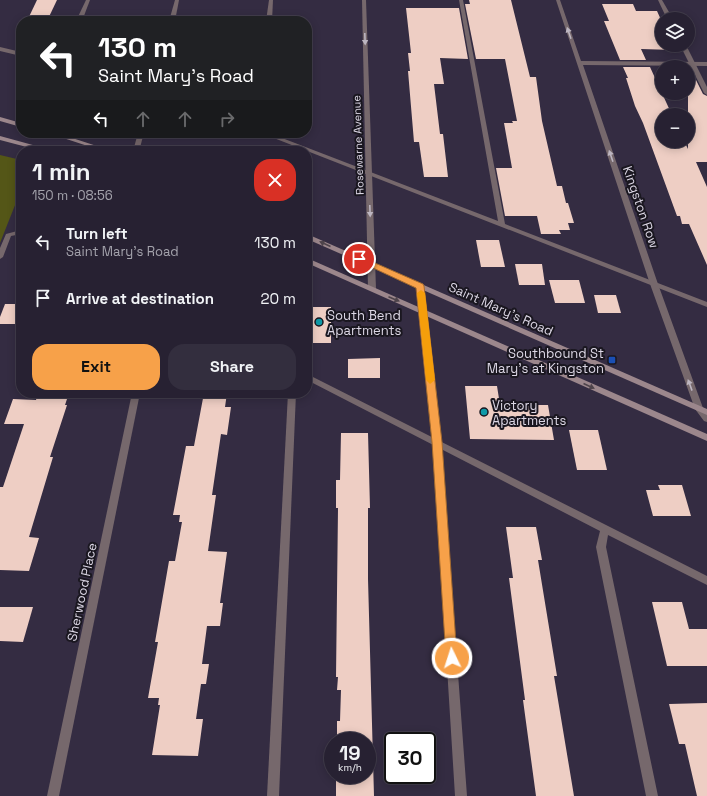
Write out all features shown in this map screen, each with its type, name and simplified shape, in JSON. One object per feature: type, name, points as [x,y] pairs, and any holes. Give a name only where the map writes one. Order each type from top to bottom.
[{"type":"main road","points":[[0,119],[16,124]]},
{"type":"main road","points":[[0,138],[30,146]]},
{"type":"main road","points":[[68,138],[93,146]]},
{"type":"main road","name":"Saint Mary's Road","points":[[312,238],[707,412]]},
{"type":"main road","points":[[312,262],[707,438]]},
{"type":"street","points":[[81,16],[88,0]]},
{"type":"street","points":[[173,16],[177,0]]},
{"type":"street","points":[[269,16],[271,0]]},
{"type":"street","name":"Rosewarne Avenue","points":[[364,0],[372,289]]},
{"type":"street","points":[[461,0],[502,225]]},
{"type":"street","name":"Kingston Row","points":[[558,0],[654,284],[699,409],[707,419]]},
{"type":"street","points":[[660,0],[666,12]]},
{"type":"street","points":[[0,49],[16,53]]},
{"type":"street","points":[[580,63],[655,63]]},
{"type":"street","points":[[695,63],[707,64]]},
{"type":"street","points":[[695,69],[707,93]]},
{"type":"street","points":[[277,138],[298,146]]},
{"type":"street","points":[[312,151],[707,304]]},
{"type":"street","points":[[0,257],[8,235],[16,233]]},
{"type":"street","points":[[420,286],[437,442],[461,796]]},
{"type":"street","points":[[312,380],[707,581]]},
{"type":"street","name":"Sherwood Place","points":[[53,796],[135,398]]},
{"type":"street","points":[[273,796],[292,398]]},
{"type":"street","points":[[605,529],[601,547],[652,796]]},
{"type":"shaded area","points":[[0,155],[16,159],[16,203],[0,243]]},
{"type":"building","points":[[37,0],[57,0],[49,16],[29,16]]},
{"type":"building","points":[[469,0],[511,0],[530,77],[536,77],[542,121],[557,186],[562,186],[566,203],[568,203],[574,223],[568,223],[570,230],[559,230],[561,234],[541,234],[537,216],[505,216],[496,168],[512,168],[504,123],[513,123],[512,121],[517,121],[505,59],[476,59],[465,4],[470,4]]},
{"type":"building","points":[[602,4],[633,4],[636,11],[657,11],[655,12],[655,49],[641,49],[646,60],[620,60],[604,21],[609,21]]},
{"type":"building","points":[[406,8],[459,8],[468,59],[440,58],[444,84],[434,84],[440,134],[443,134],[448,177],[424,177],[419,142],[414,142],[408,71],[410,71],[408,53],[411,53]]},
{"type":"building","points":[[623,67],[650,67],[655,78],[655,100],[665,100],[669,108],[655,108],[655,148],[695,148],[695,108],[688,108],[688,100],[695,100],[695,80],[703,94],[707,96],[707,162],[696,162],[707,187],[707,265],[689,224],[682,224],[680,216],[677,216],[643,123],[635,106],[626,78],[628,78]]},
{"type":"building","points":[[476,240],[499,240],[505,267],[481,267]]},
{"type":"building","points":[[515,264],[542,264],[545,285],[519,285]]},
{"type":"building","points":[[549,280],[579,280],[585,303],[555,303]]},
{"type":"building","points":[[594,295],[616,295],[621,313],[598,313]]},
{"type":"building","points":[[5,304],[16,304],[16,324],[0,324],[0,317]]},
{"type":"building","name":"South Bend Apartments","points":[[312,307],[331,307],[331,343],[312,343]]},
{"type":"building","points":[[380,358],[380,378],[348,378],[348,359]]},
{"type":"building","points":[[465,386],[497,386],[500,405],[548,405],[554,440],[470,439]]},
{"type":"building","points":[[37,398],[67,398],[65,405],[67,405],[50,457],[53,457],[29,537],[39,538],[29,571],[0,570],[0,487],[3,487],[24,424],[4,424],[13,399],[36,400]]},
{"type":"building","points":[[203,398],[226,398],[225,407],[231,407],[227,435],[221,434],[212,495],[216,495],[208,551],[227,552],[220,603],[223,603],[220,626],[207,626],[202,664],[209,664],[206,684],[201,684],[196,719],[203,719],[198,756],[152,755],[160,705],[158,705],[159,698],[148,698],[158,642],[155,642],[169,561],[175,561],[182,522],[179,522],[180,515],[173,515],[186,446],[194,446]]},
{"type":"building","points":[[569,430],[598,430],[607,470],[577,470]]},
{"type":"building","points":[[341,433],[368,433],[370,508],[368,508],[368,579],[372,732],[337,732],[337,721],[340,721],[341,690],[337,690],[338,677],[336,677],[338,508],[336,508],[336,480],[340,480]]},
{"type":"building","points":[[658,485],[682,485],[691,516],[653,516],[646,490],[660,490]]},
{"type":"building","points":[[506,527],[536,527],[542,560],[538,560],[557,676],[554,676],[574,796],[536,796],[509,578],[513,578]]},
{"type":"building","points":[[652,602],[682,602],[689,629],[707,629],[707,666],[667,666]]},
{"type":"building","points":[[0,607],[33,607],[23,642],[0,641]]},
{"type":"building","points":[[707,703],[707,796],[697,796],[685,744],[679,744],[669,704]]},
{"type":"building","points":[[336,784],[374,784],[374,796],[336,796]]},
{"type":"slow traffic","points":[[421,293],[430,380]]},
{"type":"place","name":"South Bend Apartments","points":[[319,322]]},
{"type":"place","name":"Southbound St Mary's at Kingston","points":[[612,360]]},
{"type":"place","name":"Victory Apartments","points":[[484,412]]},
{"type":"route","points":[[359,259],[420,286],[437,442],[452,658]]}]
